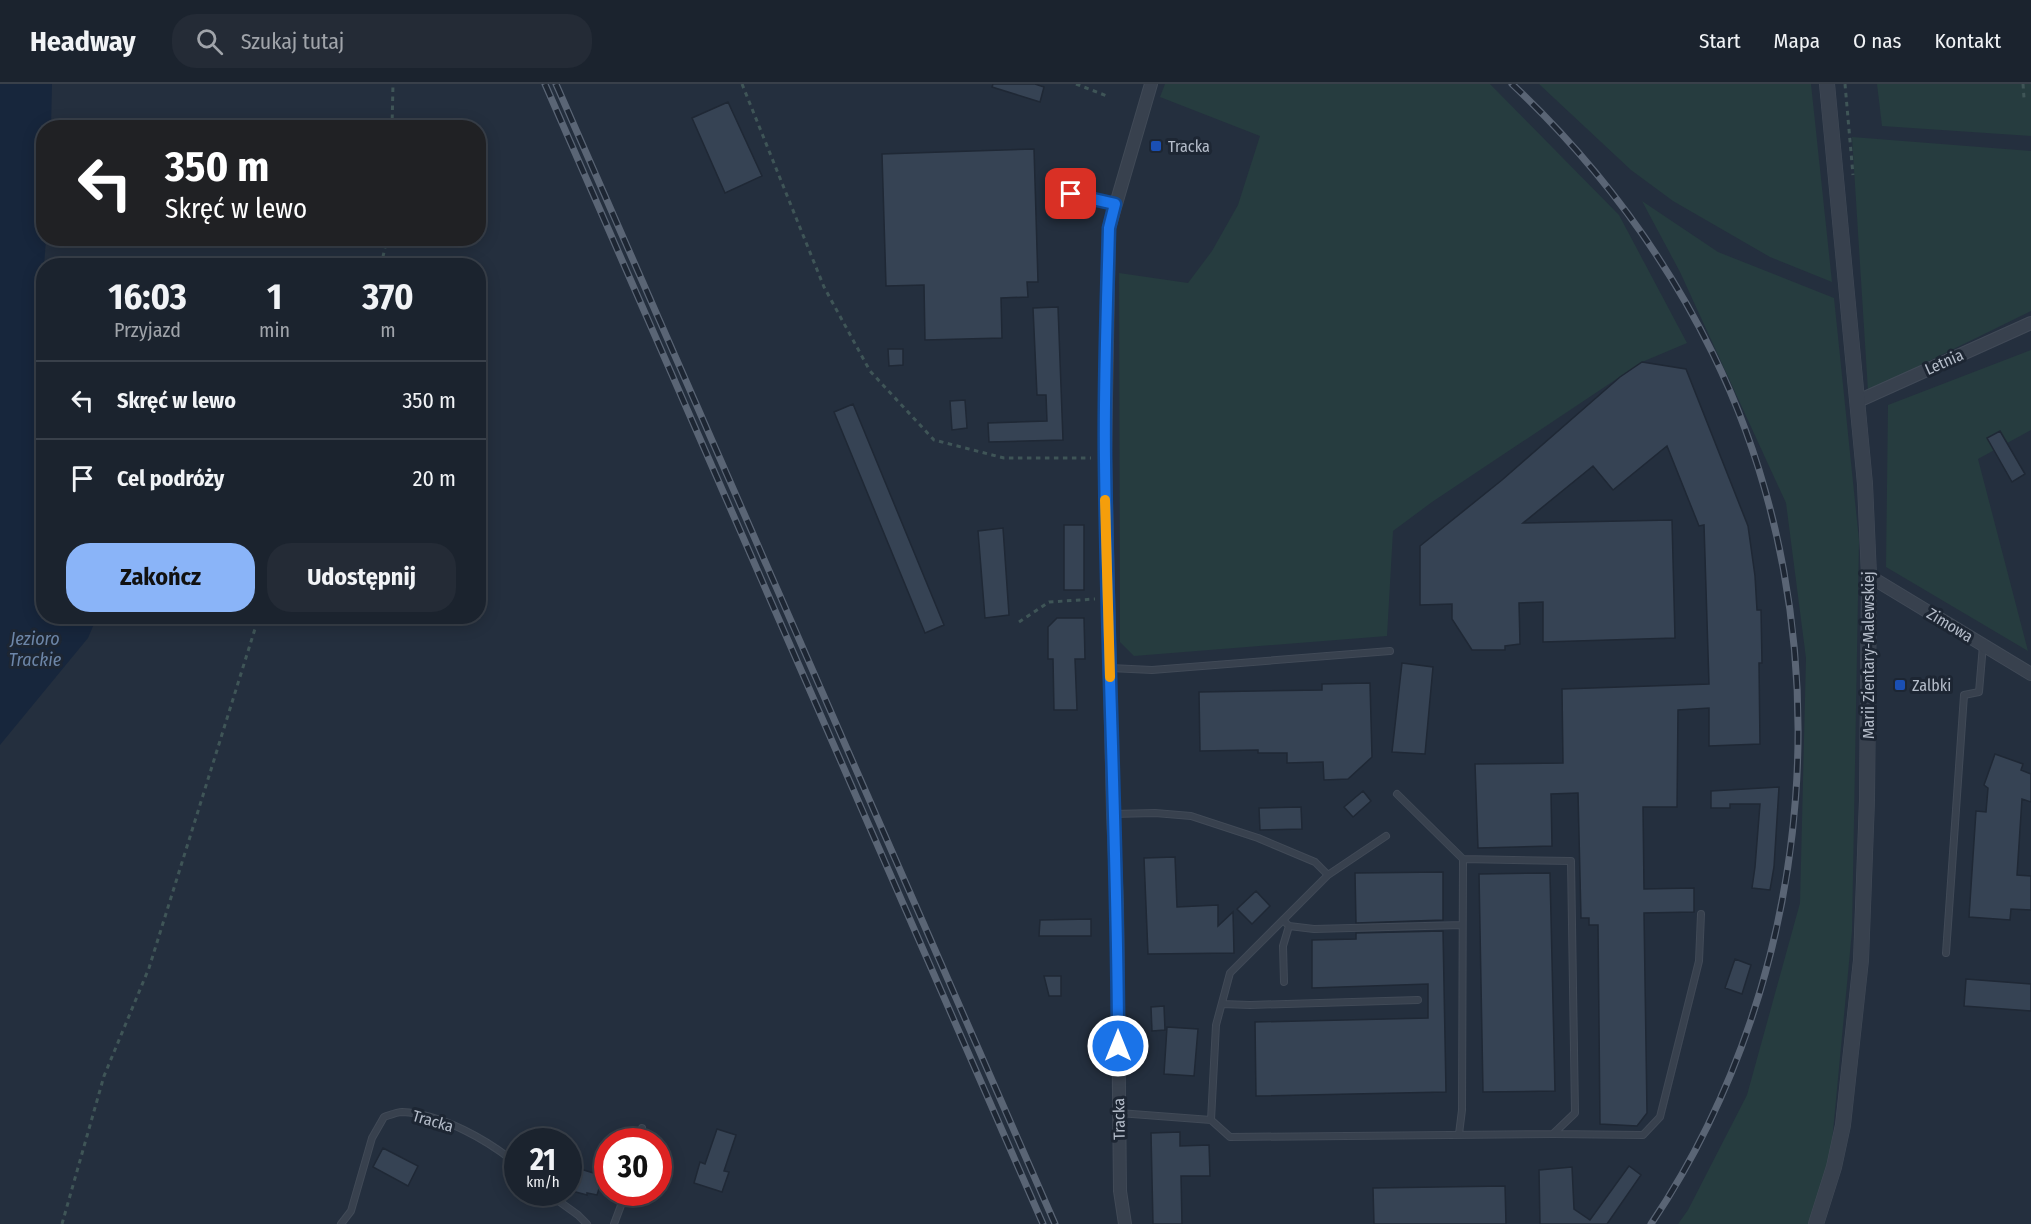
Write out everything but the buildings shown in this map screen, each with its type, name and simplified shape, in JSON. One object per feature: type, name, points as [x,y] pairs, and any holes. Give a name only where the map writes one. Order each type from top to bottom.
[{"type":"street","name":"Tracka","points":[[1125,1224],[1120,1191],[1118,904],[1107,598],[1105,457],[1109,228],[1151,84]]},
{"type":"street","name":"Marii Zientary-Malewskiej","points":[[1816,1224],[1834,1167],[1843,1125],[1861,960],[1867,800],[1869,576],[1865,484],[1827,84]]},
{"type":"street","name":"Letnia","points":[[1858,401],[2031,323]]},
{"type":"street","name":"Zimowa","points":[[1869,576],[2031,674]]},
{"type":"lane","points":[[1071,194],[1115,204]]},
{"type":"lane","points":[[1946,953],[1964,695],[1979,692],[1983,645]]},
{"type":"lane","points":[[1110,668],[1152,670],[1390,651]]},
{"type":"lane","points":[[1397,794],[1463,859],[1571,861],[1575,1113],[1553,1134]]},
{"type":"lane","points":[[1113,814],[1155,813],[1191,816],[1258,838],[1315,862],[1328,875]]},
{"type":"lane","points":[[1211,1120],[1215,1025],[1230,973],[1328,875],[1386,836]]},
{"type":"lane","points":[[1459,1134],[1462,1110],[1463,859]]},
{"type":"lane","points":[[1118,1113],[1211,1120],[1230,1137],[1459,1134],[1643,1135],[1660,1118],[1699,962],[1701,914]]},
{"type":"lane","points":[[1283,920],[1289,926],[1314,929],[1462,925]]},
{"type":"lane","points":[[1284,982],[1283,946],[1289,926]]},
{"type":"lane","points":[[1222,1004],[1418,1000]]},
{"type":"lane","name":"Tracka","points":[[340,1224],[351,1211],[372,1138],[384,1117],[401,1112],[441,1120],[478,1137],[504,1155]]},
{"type":"lane","points":[[565,1206],[587,1224]]},
{"type":"lane","points":[[614,1224],[621,1206]]},
{"type":"path","points":[[392,120],[393,84]]},
{"type":"path","points":[[742,84],[830,298],[870,371],[934,440],[1004,458],[1105,457]]},
{"type":"path","points":[[1076,84],[1107,96]]},
{"type":"path","points":[[2023,84],[2024,98]]},
{"type":"path","points":[[1019,622],[1049,602],[1107,598]]},
{"type":"path","points":[[62,1224],[104,1076],[149,968],[256,624]]},
{"type":"green space","points":[[1165,84],[1490,84],[1619,215],[1687,343],[1642,362],[1432,502],[1393,531],[1387,636],[1134,656],[1120,642],[1119,273],[1188,283],[1212,251],[1238,205],[1260,136],[1160,97]]},
{"type":"green space","points":[[1539,84],[1811,84],[1832,282],[1770,257],[1673,201],[1631,170]]},
{"type":"green space","points":[[1877,84],[2031,84],[2031,136],[1882,126]]},
{"type":"green space","points":[[1852,137],[2031,151],[2031,311],[1868,391]]},
{"type":"green space","points":[[1642,201],[1718,252],[1834,298],[1859,540],[1852,931],[1830,1163],[1808,1224],[1678,1224],[1688,1210],[1747,1095],[1800,903],[1806,658],[1786,503],[1680,272]]},
{"type":"green space","points":[[2031,350],[2031,430],[1978,459],[2028,651],[1886,567],[1888,405]]},
{"type":"water","name":"Jezioro Trackie","points":[[0,84],[52,84],[51,120],[36,120],[36,246],[45,246],[45,258],[36,258],[36,624],[94,624],[88,638],[0,745]]},
{"type":"railway","points":[[545,84],[1043,1224]]},
{"type":"railway","points":[[556,84],[1055,1224]]},
{"type":"railway","points":[[1512,84],[1571,145],[1625,210],[1649,244],[1693,316],[1713,354],[1756,460],[1784,570],[1797,683],[1796,797],[1780,910],[1751,1020],[1708,1126],[1651,1224]]},
{"type":"slow traffic","points":[[1105,500],[1110,677]]},
{"type":"place","name":"Tracka","points":[[1156,146]]},
{"type":"place","name":"Zalbki","points":[[1900,685]]},
{"type":"route","points":[[1071,194],[1115,204],[1109,228],[1105,457],[1113,814],[1118,904],[1118,1046]]}]
